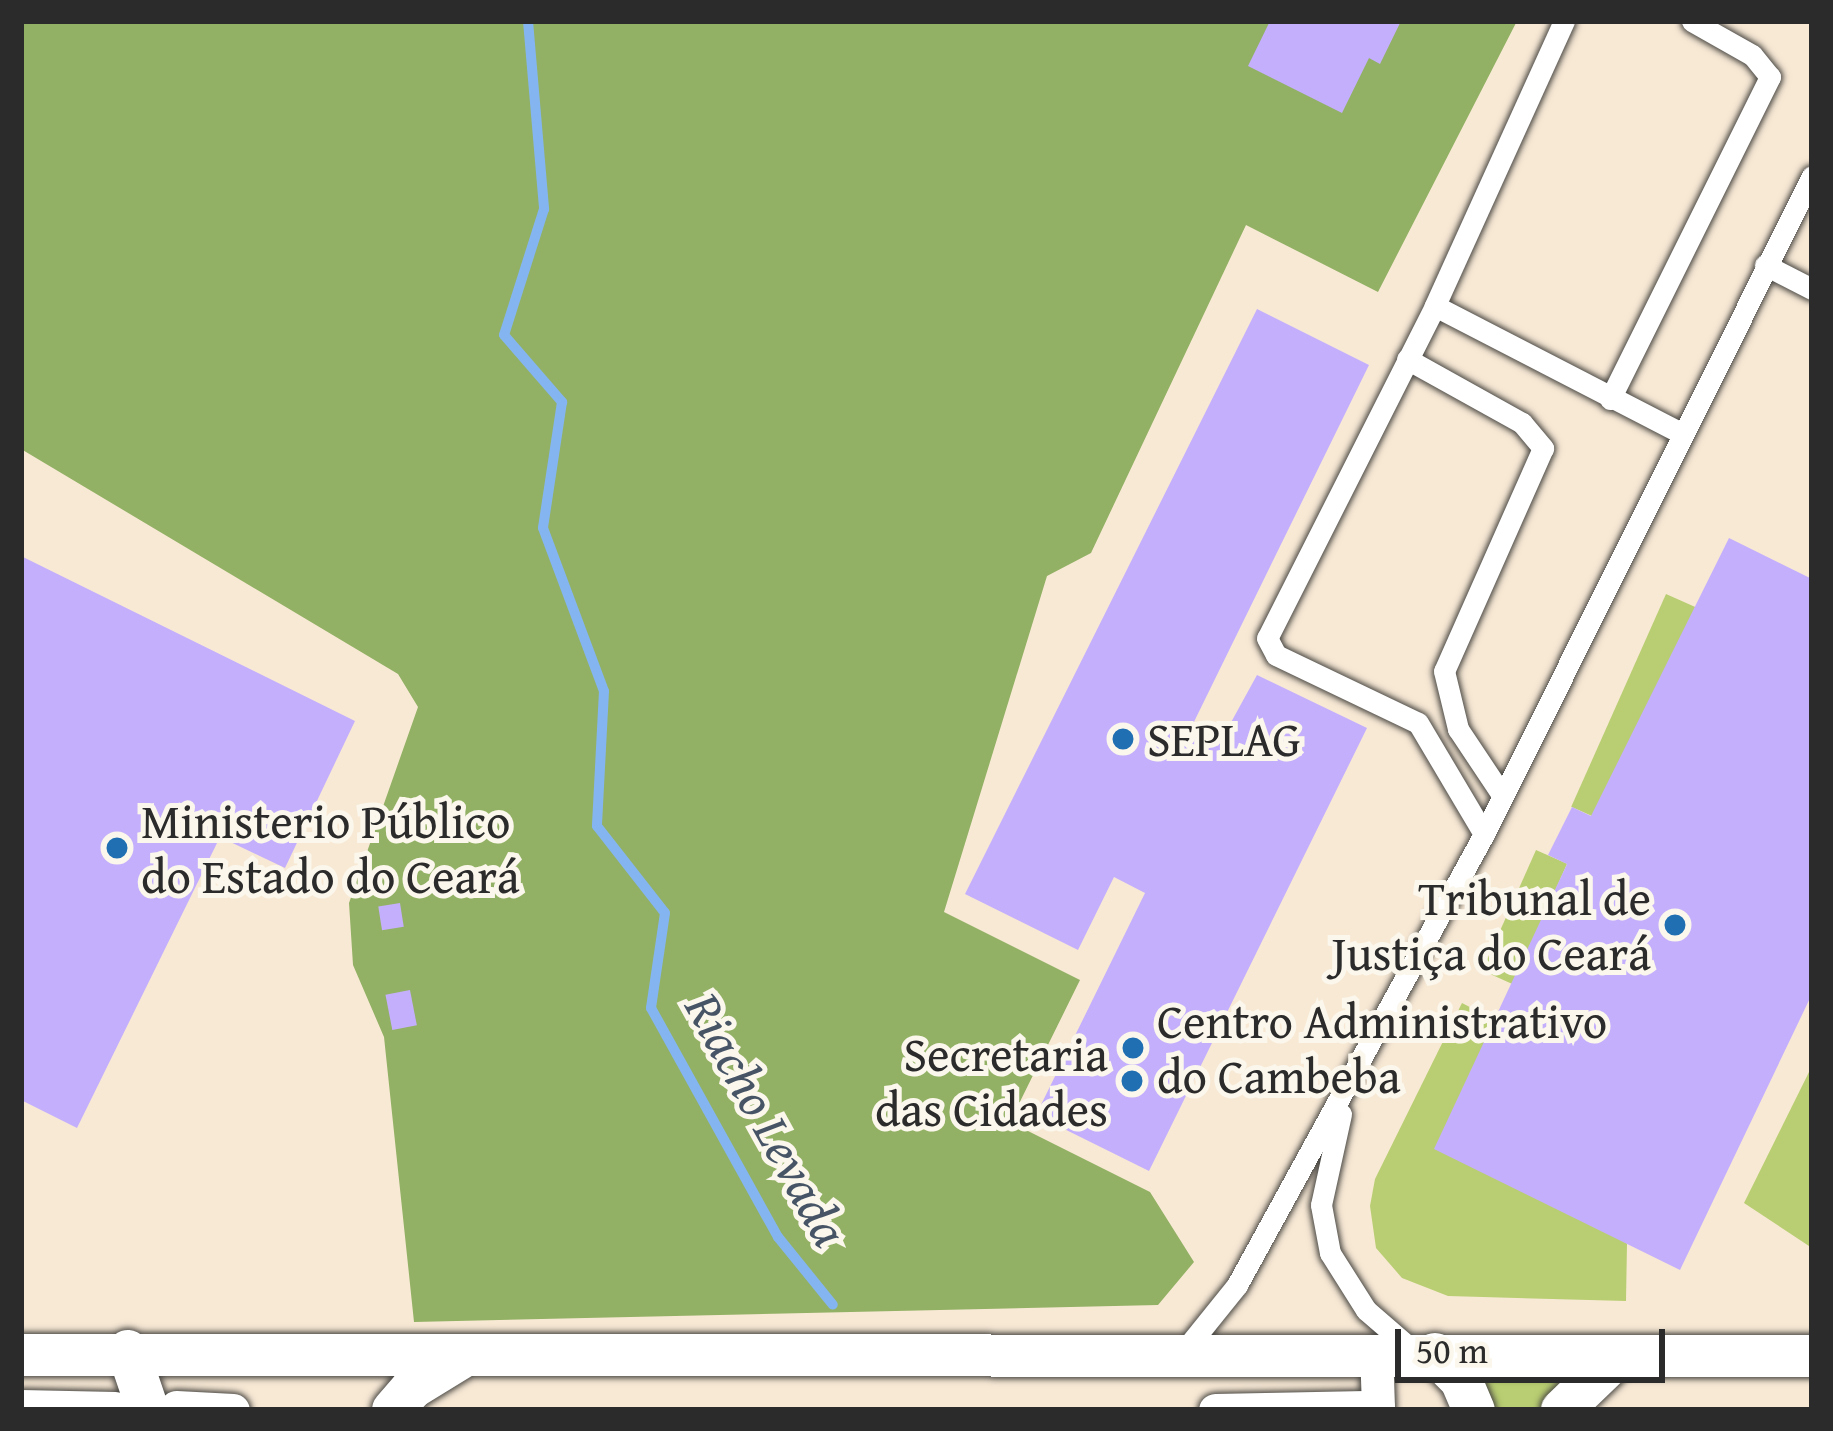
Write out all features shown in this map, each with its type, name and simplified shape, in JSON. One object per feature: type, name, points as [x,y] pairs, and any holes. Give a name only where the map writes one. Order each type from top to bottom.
[{"type":"street","points":[[128,1351],[146,1408]]},
{"type":"street","points":[[21,1355],[128,1351],[1812,1356]]},
{"type":"street","points":[[1430,1353],[1461,1380],[1474,1410]]},
{"type":"street","points":[[393,1410],[412,1388],[467,1355]]},
{"type":"street","points":[[1562,1410],[1615,1359]]},
{"type":"street","points":[[1214,1410],[1378,1398]]},
{"type":"street","points":[[21,1406],[233,1410]]},
{"type":"lane","points":[[1484,834],[1418,723],[1276,655],[1267,638],[1435,306],[1564,21]]},
{"type":"lane","points":[[1610,398],[1770,77],[1752,55],[1692,21]]},
{"type":"lane","points":[[1184,1352],[1237,1285],[1484,834],[1765,265],[1809,190]]},
{"type":"lane","points":[[1765,265],[1812,289]]},
{"type":"lane","points":[[1435,306],[1681,433]]},
{"type":"lane","points":[[1406,359],[1522,423],[1543,448],[1444,671],[1458,729],[1502,796]]},
{"type":"lane","points":[[1356,1068],[1327,1160],[1322,1225],[1330,1253],[1366,1310],[1390,1336],[1430,1353]]},
{"type":"green space","points":[[21,21],[1517,21],[1378,292],[1246,225],[1091,553],[1047,576],[944,912],[1080,980],[1010,1122],[1150,1192],[1194,1262],[1158,1305],[414,1322],[384,1037],[353,965],[349,903],[418,707],[398,674],[21,449]]},
{"type":"green space","points":[[1666,594],[1695,607],[1600,820],[1571,807]]},
{"type":"green space","points":[[1536,850],[1567,864],[1513,984],[1482,971]]},
{"type":"green space","points":[[1462,1003],[1495,1020],[1627,1244],[1626,1301],[1448,1296],[1402,1278],[1376,1248],[1370,1206],[1375,1179]]},
{"type":"green space","points":[[1812,1066],[1812,1248],[1744,1203]]},
{"type":"green space","points":[[1567,1381],[1541,1410],[1493,1410],[1478,1382]]},
{"type":"building","points":[[1270,21],[1401,21],[1380,64],[1369,58],[1342,113],[1248,66]]},
{"type":"building","name":"SEPLAG","points":[[1257,309],[1369,365],[1189,732],[1218,746],[1257,675],[1367,728],[1149,1171],[1036,1115],[1145,893],[1114,877],[1078,950],[965,894]]},
{"type":"building","name":"Tribunal de Justiça do Ceará","points":[[1729,538],[1812,579],[1812,994],[1680,1270],[1434,1149],[1567,864],[1548,855],[1572,807],[1591,816]]},
{"type":"building","name":"Ministerio Público do Estado do Ceará","points":[[21,556],[355,721],[285,868],[220,837],[77,1128],[21,1100]]},
{"type":"building","points":[[400,903],[404,927],[382,930],[378,906]]},
{"type":"building","points":[[410,990],[417,1025],[392,1030],[385,995]]},
{"type":"waterway","name":"Riacho Levada","points":[[528,21],[544,209],[504,335],[562,402],[543,528],[604,691],[597,826],[665,913],[651,1008],[778,1237],[833,1305]]},
{"type":"place","name":"SEPLAG","points":[[1123,739]]},
{"type":"place","name":"Ministerio Público do Estado do Ceará","points":[[117,848]]},
{"type":"place","name":"Tribunal de Justiça do Ceará","points":[[1675,925]]},
{"type":"place","name":"Centro Administrativo do Cambeba","points":[[1133,1048]]},
{"type":"place","name":"Secretaria das Cidades","points":[[1132,1081]]}]
